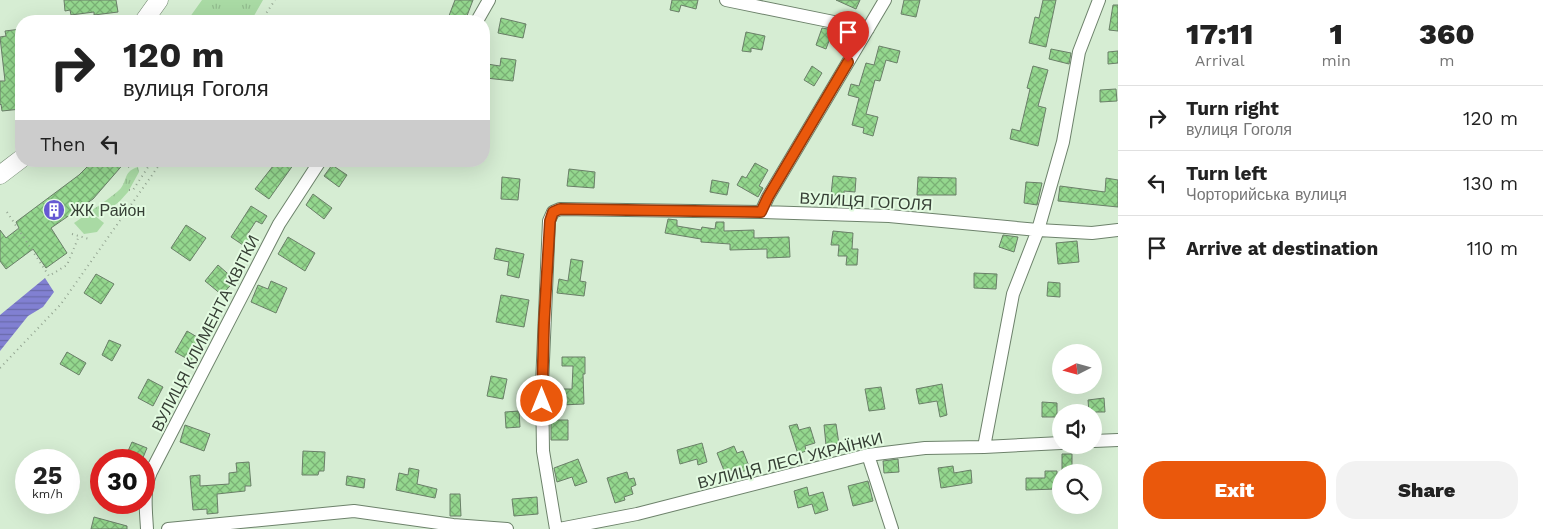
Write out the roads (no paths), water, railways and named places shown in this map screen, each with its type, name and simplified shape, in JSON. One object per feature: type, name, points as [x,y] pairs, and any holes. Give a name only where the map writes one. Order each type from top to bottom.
[{"type":"street","points":[[149,15],[160,0]]},
{"type":"street","points":[[481,15],[489,0]]},
{"type":"street","points":[[726,0],[868,29]]},
{"type":"street","points":[[761,212],[768,197],[885,0]]},
{"type":"street","points":[[984,447],[1013,294],[1038,230],[1063,142],[1079,52],[1099,0]]},
{"type":"street","points":[[0,175],[15,164]]},
{"type":"street","name":"ВУЛИЦЯ КЛИМЕНТА КВІТКИ","points":[[147,529],[145,499],[147,480],[279,224],[316,167]]},
{"type":"street","name":"ВУЛИЦЯ ГОГОЛЯ","points":[[558,529],[543,451],[542,384],[550,221],[553,212],[560,209],[761,212],[898,217],[1092,233],[1118,230]]},
{"type":"street","points":[[1102,441],[1118,440]]},
{"type":"street","name":"ВУЛИЦЯ ЛЕСІ УКРАЇНКИ","points":[[558,529],[656,509],[868,455],[925,448],[1052,443]]},
{"type":"street","points":[[868,455],[892,529]]},
{"type":"street","points":[[168,529],[354,512],[453,526],[507,529]]},
{"type":"place","name":"ЖК Район","points":[[54,210]]}]
